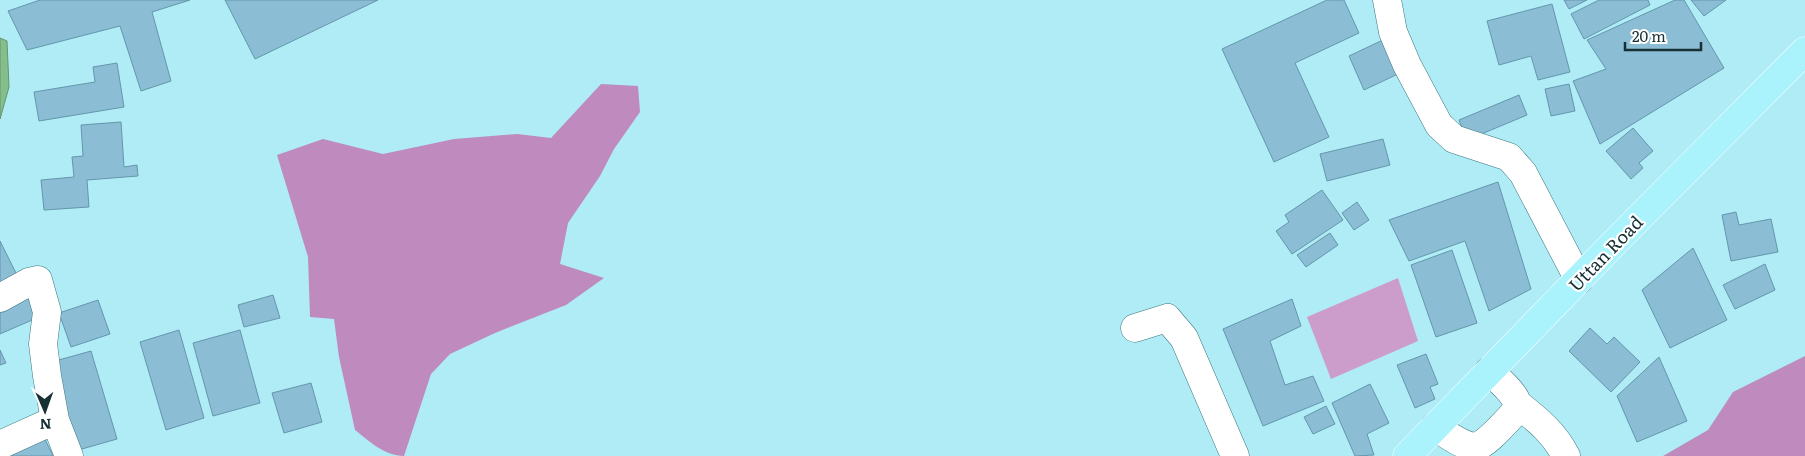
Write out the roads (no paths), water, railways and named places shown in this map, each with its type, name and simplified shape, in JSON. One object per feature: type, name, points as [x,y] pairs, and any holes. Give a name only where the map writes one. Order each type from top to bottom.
[{"type":"main road","name":"Uttan Road","points":[[1407,456],[1805,51]]},
{"type":"street","points":[[1387,0],[1393,32],[1407,65],[1438,125],[1454,139],[1509,157],[1523,173],[1579,280]]},
{"type":"street","points":[[0,298],[30,282],[38,280],[46,312],[43,344],[47,376],[55,420],[69,456]]},
{"type":"street","points":[[1135,328],[1167,318],[1184,338],[1235,456]]},
{"type":"street","points":[[1490,371],[1519,405],[1549,430],[1559,442],[1566,456]]},
{"type":"street","points":[[1482,452],[1478,447],[1497,432],[1518,409],[1519,405]]},
{"type":"street","points":[[0,445],[55,420]]},
{"type":"street","points":[[1435,427],[1482,452]]}]
